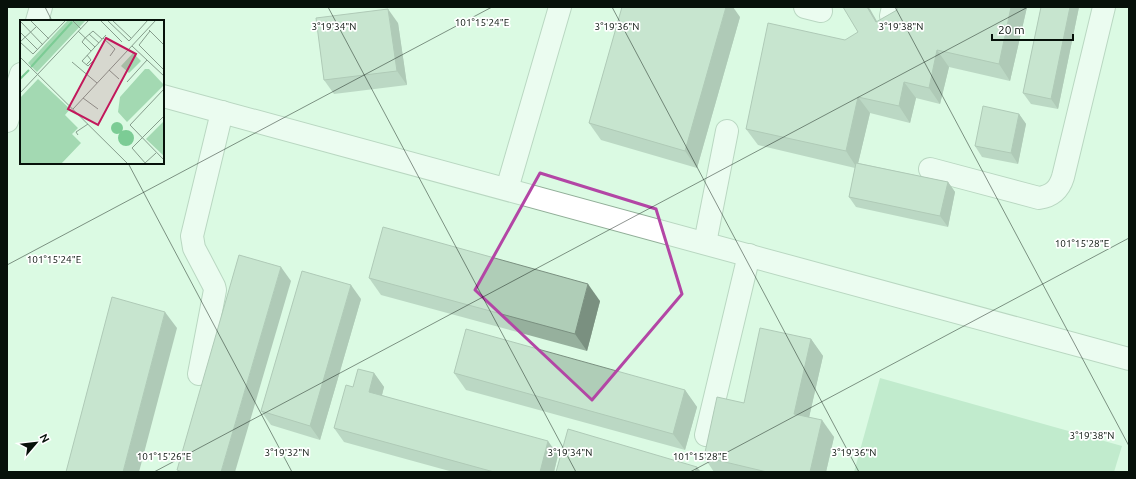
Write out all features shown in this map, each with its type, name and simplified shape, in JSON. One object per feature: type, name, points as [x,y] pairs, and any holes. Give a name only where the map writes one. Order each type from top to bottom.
[{"type":"street","points":[[37,20],[41,7]]},
{"type":"street","points":[[507,190],[560,7]]},
{"type":"street","points":[[930,169],[1038,198],[1048,197],[1056,192],[1061,186],[1104,7]]},
{"type":"street","points":[[7,121],[20,77]]},
{"type":"street","points":[[164,96],[1129,359]]},
{"type":"street","points":[[199,374],[215,290],[194,248],[192,236],[222,112]]},
{"type":"street","points":[[705,243],[727,131]]},
{"type":"street","points":[[706,435],[749,255]]},
{"type":"highlighted area","points":[[540,173],[656,209],[682,294],[592,400],[475,290]]},
{"type":"green space","points":[[880,378],[1122,446],[1114,472],[854,472]]},
{"type":"building","points":[[622,7],[726,7],[685,151],[589,123]]},
{"type":"building","points":[[843,7],[867,7],[876,22],[897,10],[897,7],[1011,7],[999,64],[937,50],[929,88],[904,82],[899,106],[858,97],[846,151],[746,129],[768,23],[845,40],[858,32]]},
{"type":"building","points":[[1041,7],[1070,7],[1051,99],[1023,93]]},
{"type":"building","points":[[388,9],[397,71],[324,80],[316,18]]},
{"type":"building","points":[[983,106],[1019,114],[1011,153],[975,146]]},
{"type":"building","points":[[856,163],[948,182],[940,216],[849,197]]},
{"type":"building","points":[[383,227],[588,284],[575,334],[369,278]]},
{"type":"building","points":[[239,255],[281,267],[221,472],[182,472],[177,470]]},
{"type":"building","points":[[302,271],[351,285],[310,426],[261,411]]},
{"type":"building","points":[[112,297],[165,312],[123,472],[66,472]]},
{"type":"building","points":[[760,328],[811,339],[794,414],[822,420],[810,472],[767,472],[704,457],[717,397],[744,403]]},
{"type":"building","points":[[466,329],[685,390],[673,434],[454,373]]},
{"type":"building","points":[[358,369],[374,373],[369,392],[548,441],[540,472],[494,472],[334,428],[346,385],[353,387]]},
{"type":"building","points":[[568,429],[697,467],[695,472],[556,472]]}]
